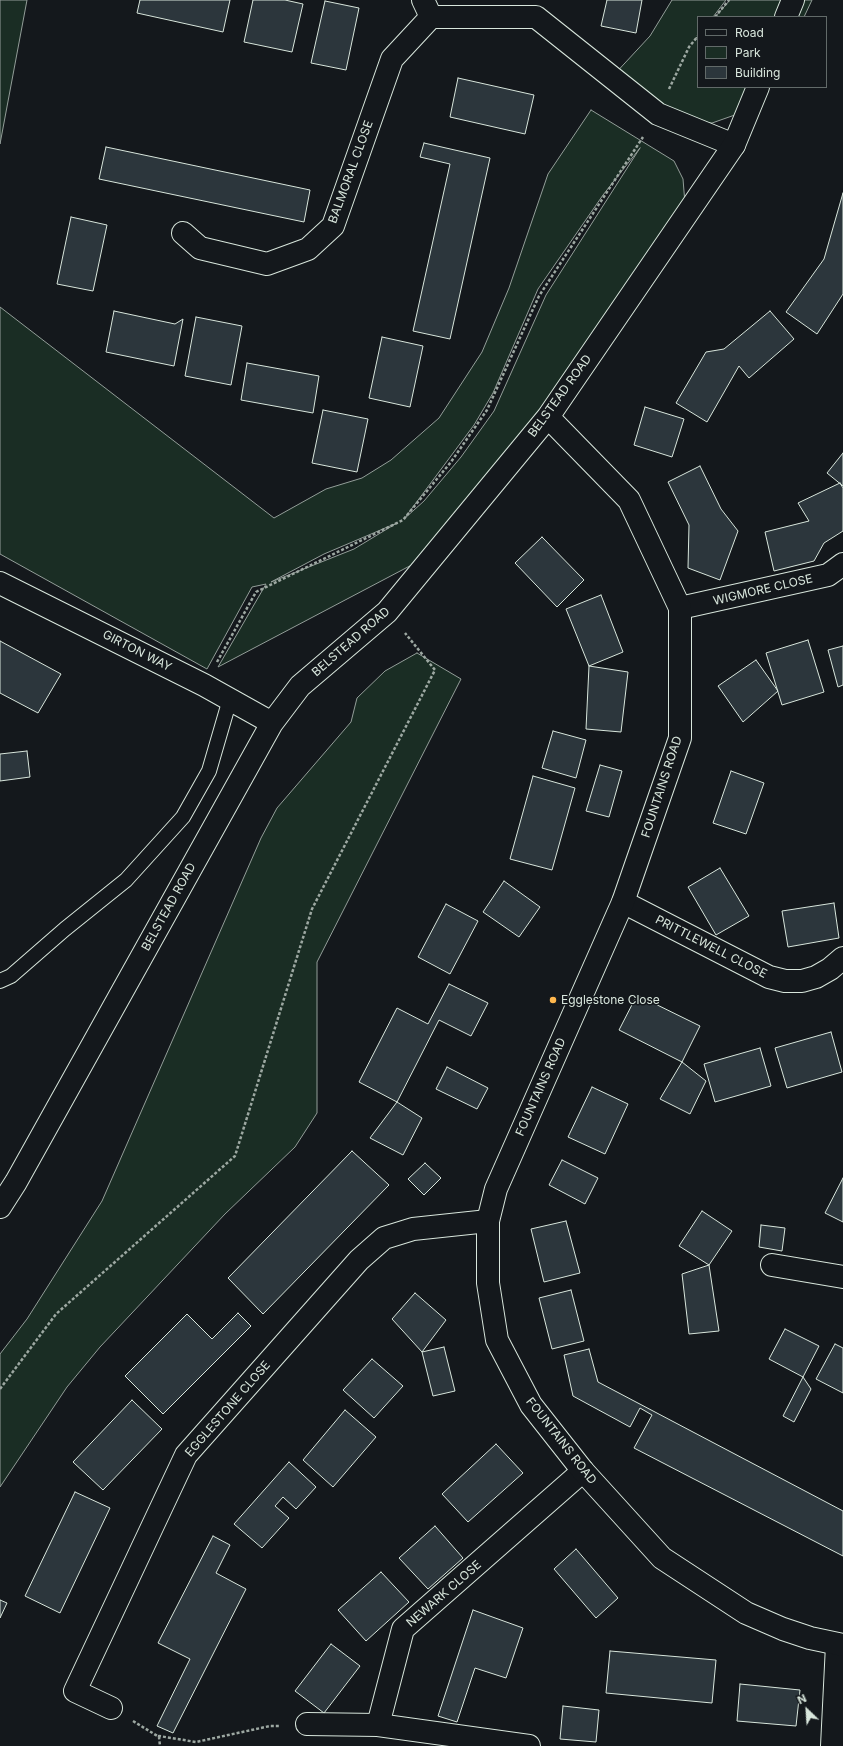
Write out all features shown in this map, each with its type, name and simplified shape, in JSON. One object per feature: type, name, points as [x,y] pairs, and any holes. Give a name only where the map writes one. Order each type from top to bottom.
[{"type":"street","points":[[786,16],[793,0]]},
{"type":"street","name":"BALMORAL CLOSE","points":[[183,233],[200,248],[267,264],[308,249],[333,226],[392,58],[427,9],[538,9],[658,114],[734,145]]},
{"type":"street","name":"BELSTEAD ROAD","points":[[0,1207],[24,1168],[272,723],[300,686],[387,612],[548,417],[734,145],[758,88]]},
{"type":"street","name":"FOUNTAINS ROAD","points":[[548,417],[629,500],[680,608],[680,738],[623,902],[496,1189],[488,1221],[488,1283],[497,1340],[531,1405],[583,1471],[662,1558],[746,1613],[783,1629],[840,1645]]},
{"type":"street","name":"WIGMORE CLOSE","points":[[680,608],[828,575],[843,564]]},
{"type":"street","name":"GIRTON WAY","points":[[0,582],[204,685],[272,723]]},
{"type":"street","name":"PRITTLEWELL CLOSE","points":[[623,902],[769,977],[802,981],[816,977],[830,969],[843,958]]},
{"type":"street","name":"EGGLESTONE CLOSE","points":[[111,1708],[75,1691],[186,1455],[359,1260],[384,1238],[413,1229],[488,1221]]},
{"type":"street","points":[[772,1265],[843,1277]]},
{"type":"street","name":"NEWARK CLOSE","points":[[378,1725],[403,1629],[583,1471]]},
{"type":"street","points":[[832,1746],[840,1645]]},
{"type":"street","points":[[307,1724],[378,1725],[529,1746]]},
{"type":"lane","points":[[0,981],[11,976],[65,929],[126,880],[183,817],[209,771],[230,699]]},
{"type":"path","points":[[716,16],[729,0]]},
{"type":"path","points":[[204,685],[256,592],[403,520],[451,462],[487,410],[539,296],[658,114],[689,47],[697,37]]},
{"type":"path","points":[[0,1389],[56,1314],[235,1156],[312,909],[435,670],[387,612]]},
{"type":"path","points":[[111,1708],[159,1737],[196,1742],[270,1726],[307,1724]]},
{"type":"path","points":[[159,1737],[160,1746]]},
{"type":"green space","points":[[0,0],[27,0],[0,144]]},
{"type":"green space","points":[[672,0],[726,0],[714,16],[697,16],[697,88],[762,88],[749,110],[712,123],[696,123],[612,77],[650,36]]},
{"type":"green space","points":[[730,0],[812,0],[804,16],[716,16]]},
{"type":"green space","points":[[591,110],[674,161],[683,179],[686,216],[459,540],[218,667],[266,584],[252,587],[207,669],[0,554],[0,307],[274,518],[326,489],[362,478],[391,460],[439,418],[482,352],[509,288],[548,174]],"holes":[[[640,148],[546,295],[494,411],[461,457],[424,501],[404,519],[474,425],[493,393],[538,289],[603,195]],[[397,523],[354,549],[271,582],[324,554]]]},
{"type":"green space","points":[[417,653],[461,679],[317,962],[317,1113],[295,1147],[225,1214],[100,1347],[67,1387],[0,1487],[0,1354],[27,1319],[102,1201],[261,838],[277,808],[351,722],[357,698],[385,671]]},
{"type":"building","points":[[140,0],[230,0],[223,32],[137,13]]},
{"type":"building","points":[[253,0],[285,0],[303,4],[292,52],[244,42]]},
{"type":"building","points":[[607,0],[642,0],[636,33],[601,26]]},
{"type":"building","points":[[325,1],[359,8],[346,70],[311,63]]},
{"type":"building","points":[[458,78],[534,95],[525,134],[450,117]]},
{"type":"building","points":[[424,143],[490,158],[450,339],[413,331],[450,164],[420,157]]},
{"type":"building","points":[[106,147],[310,190],[304,222],[99,179]]},
{"type":"building","points":[[843,193],[843,294],[817,334],[786,312],[824,259]]},
{"type":"building","points":[[71,217],[107,225],[93,291],[57,284]]},
{"type":"building","points":[[114,311],[175,324],[183,319],[174,366],[106,352]]},
{"type":"building","points":[[770,311],[794,339],[749,378],[739,366],[707,422],[676,403],[706,352],[724,349]]},
{"type":"building","points":[[196,317],[242,326],[231,385],[185,376]]},
{"type":"building","points":[[382,337],[423,346],[410,407],[369,398]]},
{"type":"building","points":[[247,363],[319,376],[313,413],[241,400]]},
{"type":"building","points":[[645,407],[684,419],[672,457],[634,445]]},
{"type":"building","points":[[323,410],[368,419],[357,472],[312,463]]},
{"type":"building","points":[[843,453],[843,486],[827,473]]},
{"type":"building","points":[[700,466],[721,509],[738,531],[720,580],[688,568],[689,525],[668,482]]},
{"type":"building","points":[[840,483],[843,488],[843,531],[824,543],[814,561],[774,571],[765,532],[809,521],[798,503]]},
{"type":"building","points":[[542,537],[584,580],[557,607],[515,563]]},
{"type":"building","points":[[601,595],[623,652],[589,666],[566,609]]},
{"type":"building","points":[[808,640],[824,692],[782,705],[766,653]]},
{"type":"building","points":[[0,641],[61,674],[38,713],[0,693]]},
{"type":"building","points":[[843,646],[843,685],[838,687],[828,650]]},
{"type":"building","points":[[756,660],[778,691],[743,722],[718,686]]},
{"type":"building","points":[[589,666],[628,672],[621,732],[586,729]]},
{"type":"building","points":[[553,731],[586,740],[576,778],[542,768]]},
{"type":"building","points":[[27,751],[30,777],[0,781],[0,754]]},
{"type":"building","points":[[600,765],[622,771],[609,817],[586,811]]},
{"type":"building","points":[[731,771],[764,783],[746,834],[713,823]]},
{"type":"building","points":[[533,776],[575,788],[552,870],[510,859]]},
{"type":"building","points":[[720,868],[749,916],[716,935],[688,887]]},
{"type":"building","points":[[504,881],[540,907],[519,937],[483,912]]},
{"type":"building","points":[[834,903],[839,938],[788,947],[782,911]]},
{"type":"building","points":[[446,904],[478,921],[450,974],[418,957]]},
{"type":"building","points":[[449,984],[488,1003],[471,1036],[439,1020],[397,1102],[359,1082],[397,1008],[428,1024]]},
{"type":"building","points":[[637,995],[700,1026],[682,1062],[619,1030]]},
{"type":"building","points":[[831,1032],[842,1072],[787,1088],[775,1048]]},
{"type":"building","points":[[760,1048],[771,1086],[715,1102],[704,1064]]},
{"type":"building","points":[[682,1062],[706,1081],[690,1114],[660,1099]]},
{"type":"building","points":[[447,1067],[488,1088],[477,1109],[436,1089]]},
{"type":"building","points":[[592,1087],[628,1104],[605,1154],[568,1137]]},
{"type":"building","points":[[397,1102],[422,1118],[403,1155],[370,1138]]},
{"type":"building","points":[[352,1151],[389,1185],[263,1314],[228,1278]]},
{"type":"building","points":[[562,1160],[598,1178],[585,1204],[549,1185]]},
{"type":"building","points":[[425,1163],[441,1178],[424,1195],[408,1179]]},
{"type":"building","points":[[843,1178],[843,1222],[825,1213]]},
{"type":"building","points":[[702,1211],[732,1231],[709,1265],[679,1246]]},
{"type":"building","points":[[566,1221],[580,1273],[544,1282],[531,1229]]},
{"type":"building","points":[[761,1225],[785,1228],[782,1251],[759,1247]]},
{"type":"building","points":[[709,1265],[719,1331],[689,1334],[682,1274]]},
{"type":"building","points":[[571,1290],[584,1341],[552,1349],[539,1298]]},
{"type":"building","points":[[415,1293],[446,1320],[422,1352],[392,1319]]},
{"type":"building","points":[[238,1313],[251,1326],[163,1414],[125,1376],[187,1314],[212,1339]]},
{"type":"building","points":[[785,1329],[819,1346],[803,1377],[769,1359]]},
{"type":"building","points":[[835,1344],[843,1348],[843,1393],[816,1379]]},
{"type":"building","points":[[444,1347],[455,1391],[433,1396],[422,1352]]},
{"type":"building","points":[[589,1349],[598,1382],[843,1511],[843,1556],[634,1448],[652,1415],[640,1408],[630,1427],[573,1396],[564,1355]]},
{"type":"building","points":[[372,1359],[403,1386],[374,1418],[343,1390]]},
{"type":"building","points":[[803,1377],[811,1389],[794,1422],[783,1416]]},
{"type":"building","points":[[132,1400],[162,1429],[103,1490],[73,1462]]},
{"type":"building","points":[[345,1410],[376,1437],[333,1487],[303,1460]]},
{"type":"building","points":[[496,1444],[523,1473],[468,1522],[442,1494]]},
{"type":"building","points":[[289,1462],[316,1487],[296,1509],[283,1497],[275,1506],[289,1518],[262,1548],[234,1524]]},
{"type":"building","points":[[75,1492],[110,1508],[60,1613],[25,1596]]},
{"type":"building","points":[[435,1526],[463,1558],[428,1589],[399,1558]]},
{"type":"building","points":[[213,1536],[230,1545],[216,1573],[246,1589],[173,1733],[157,1726],[190,1659],[158,1643]]},
{"type":"building","points":[[576,1549],[618,1598],[596,1618],[554,1569]]},
{"type":"building","points":[[381,1572],[409,1602],[366,1641],[338,1610]]},
{"type":"building","points":[[0,1600],[7,1603],[0,1618]]},
{"type":"building","points":[[473,1610],[523,1628],[506,1678],[475,1668],[457,1722],[438,1716]]},
{"type":"building","points":[[331,1644],[360,1666],[324,1713],[295,1691]]},
{"type":"building","points":[[610,1651],[716,1660],[712,1703],[606,1693]]},
{"type":"building","points":[[740,1684],[800,1690],[796,1726],[737,1721]]},
{"type":"building","points":[[563,1706],[599,1710],[596,1742],[560,1739]]},
{"type":"place","name":"Egglestone Close","points":[[553,1000]]}]
